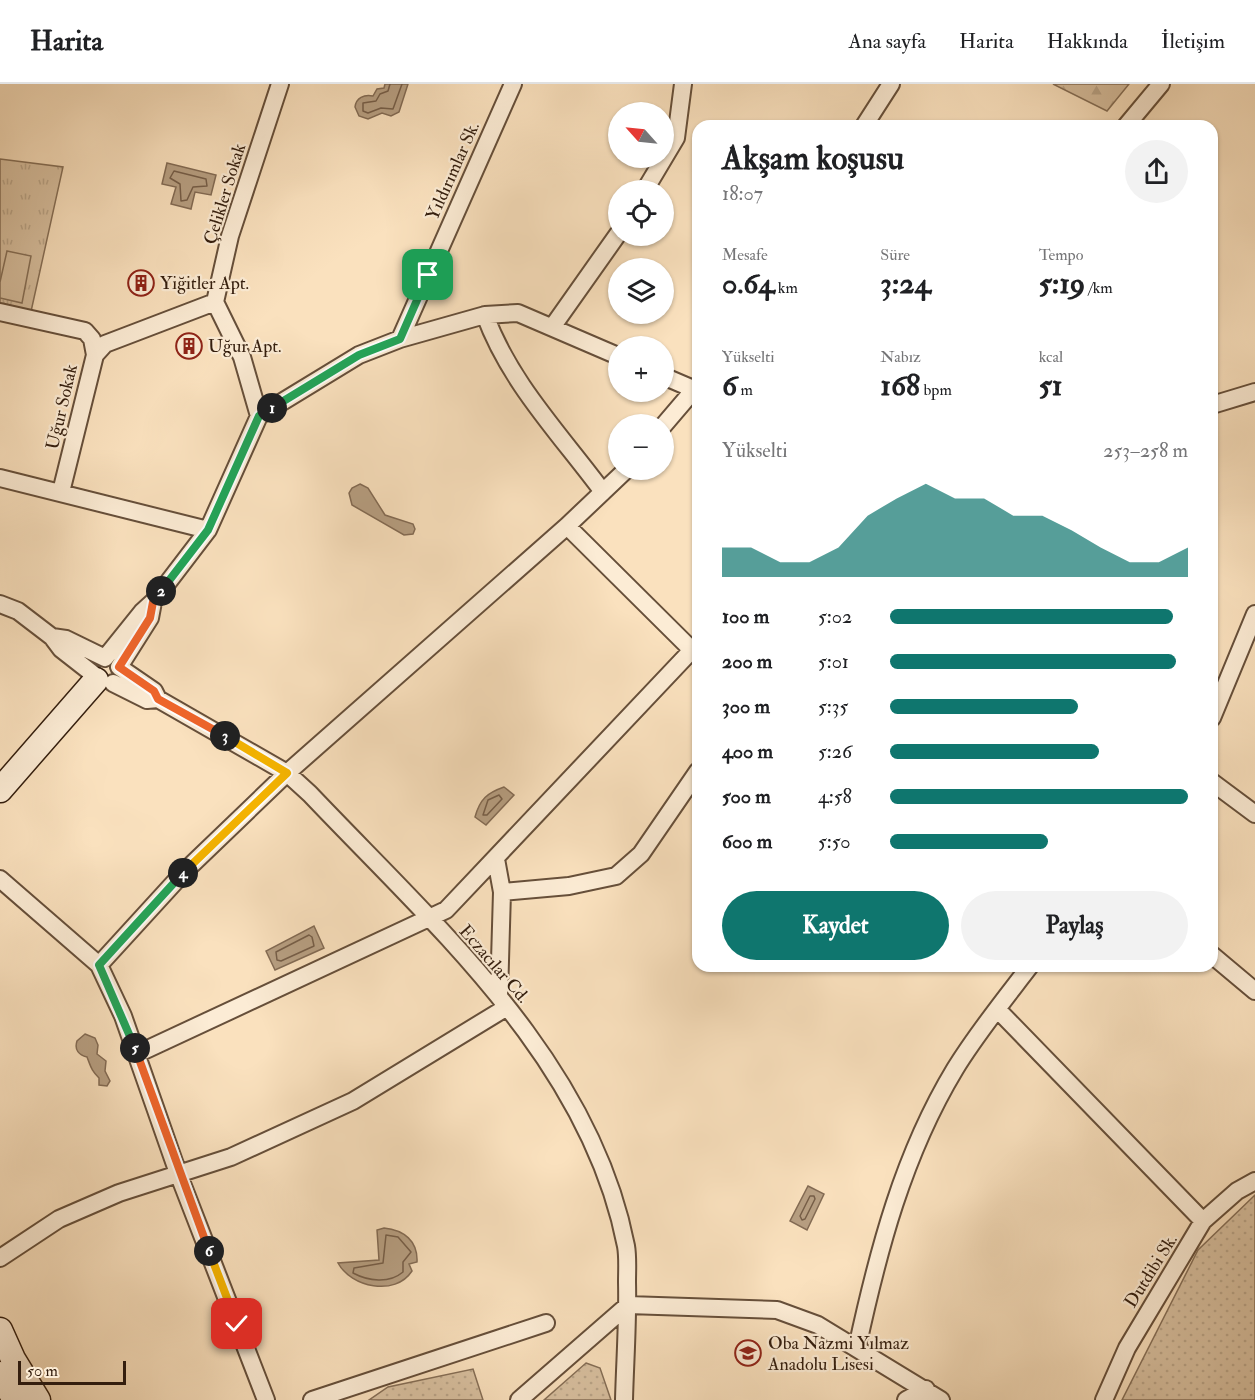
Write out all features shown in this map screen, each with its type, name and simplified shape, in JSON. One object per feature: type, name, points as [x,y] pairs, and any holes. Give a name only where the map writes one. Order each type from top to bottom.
[{"type":"street","name":"Çelikler Sokak","points":[[215,302],[230,236],[280,84]]},
{"type":"street","name":"Yıldırımlar Sk.","points":[[400,339],[513,84]]},
{"type":"street","points":[[651,180],[676,138],[683,84]]},
{"type":"street","points":[[868,120],[891,84]]},
{"type":"street","points":[[1131,120],[1161,84]]},
{"type":"street","points":[[553,326],[610,246]]},
{"type":"street","name":"Uğur Sokak","points":[[61,492],[89,371],[95,355],[105,344],[215,302]]},
{"type":"street","points":[[215,302],[242,357],[259,416]]},
{"type":"street","points":[[0,312],[85,331],[92,339],[95,355]]},
{"type":"street","points":[[0,790],[105,673],[150,618],[153,602],[208,530],[259,416],[359,355],[400,339],[485,315],[518,313],[608,351]]},
{"type":"street","points":[[485,315],[497,348],[520,387],[603,492]]},
{"type":"street","points":[[674,380],[692,387]]},
{"type":"street","points":[[1218,403],[1255,392]]},
{"type":"street","points":[[673,414],[692,393]]},
{"type":"street","points":[[0,478],[208,530]]},
{"type":"street","points":[[99,965],[184,872],[287,773],[567,526],[616,480]]},
{"type":"street","points":[[567,526],[692,650]]},
{"type":"street","name":"Eczacılar Cd.","points":[[0,604],[18,611],[52,637],[66,639],[105,673],[147,700],[158,699],[287,773],[429,920],[503,1001],[562,1085],[588,1132],[613,1189],[627,1248],[628,1305],[624,1400]]},
{"type":"street","points":[[1218,703],[1255,614]]},
{"type":"street","points":[[137,1054],[429,920],[446,910],[692,656]]},
{"type":"street","points":[[502,892],[569,886],[616,876],[641,854],[692,780]]},
{"type":"street","points":[[1218,786],[1255,814]]},
{"type":"street","points":[[0,1257],[59,1219],[119,1193],[231,1157],[353,1101],[503,1001],[502,892],[495,859]]},
{"type":"street","points":[[0,879],[99,965],[137,1054],[178,1173],[266,1400]]},
{"type":"street","points":[[1218,960],[1255,991]]},
{"type":"street","points":[[857,1348],[898,1188],[954,1070],[1025,972]]},
{"type":"street","points":[[997,1009],[1203,1221]]},
{"type":"street","name":"Dutdibi Sk.","points":[[1104,1400],[1127,1348],[1203,1221],[1237,1191],[1255,1181]]},
{"type":"street","points":[[519,1400],[628,1305],[777,1310],[818,1325],[941,1400]]},
{"type":"street","points":[[312,1400],[546,1323]]},
{"type":"street","points":[[0,1330],[13,1359],[38,1400]]},
{"type":"street","points":[[0,1374],[15,1400]]},
{"type":"street","points":[[906,1400],[926,1389]]},
{"type":"green space","points":[[1053,84],[1129,84],[1107,111]]},
{"type":"green space","points":[[0,159],[63,167],[30,316],[0,310]]},
{"type":"green space","points":[[7,251],[31,256],[22,303],[0,298],[0,282]]},
{"type":"green space","points":[[1255,1195],[1255,1400],[1122,1400],[1198,1250]]},
{"type":"green space","points":[[586,1363],[600,1368],[611,1400],[544,1400]]},
{"type":"green space","points":[[473,1369],[483,1400],[369,1400],[388,1387]]},
{"type":"water","points":[[385,84],[408,84],[399,112],[391,116],[382,113],[368,119],[359,116],[355,107],[357,101],[364,96],[373,96],[377,89],[384,88]]},
{"type":"water","points":[[167,163],[216,175],[211,195],[195,192],[191,209],[171,204],[176,187],[162,184]]},
{"type":"water","points":[[360,484],[368,488],[385,515],[413,524],[415,529],[413,534],[404,535],[352,505],[349,493],[352,488]]},
{"type":"water","points":[[504,787],[514,795],[486,825],[475,817],[479,806],[489,794]]},
{"type":"water","points":[[314,926],[324,948],[275,970],[266,951]]},
{"type":"water","points":[[85,1034],[95,1038],[98,1045],[97,1054],[106,1061],[105,1071],[110,1081],[107,1086],[99,1085],[99,1078],[87,1057],[77,1049],[77,1041]]},
{"type":"water","points":[[808,1186],[824,1194],[807,1230],[790,1221]]},
{"type":"water","points":[[384,1228],[398,1231],[408,1238],[415,1248],[417,1262],[409,1264],[412,1271],[395,1284],[374,1286],[363,1283],[344,1271],[338,1263],[379,1260],[377,1230]]},
{"type":"place","name":"Yiğitler Apt.","points":[[141,283]]},
{"type":"place","name":"Uğur Apt.","points":[[189,346]]},
{"type":"place","name":"Oba Nazmi Yılmaz Anadolu Lisesi","points":[[748,1353]]},
{"type":"route","points":[[237,1324],[178,1173],[123,1016],[99,965],[184,872],[287,773],[158,699],[154,691],[119,667],[150,618],[153,602],[208,530],[259,416],[359,355],[400,339],[428,275]]}]
